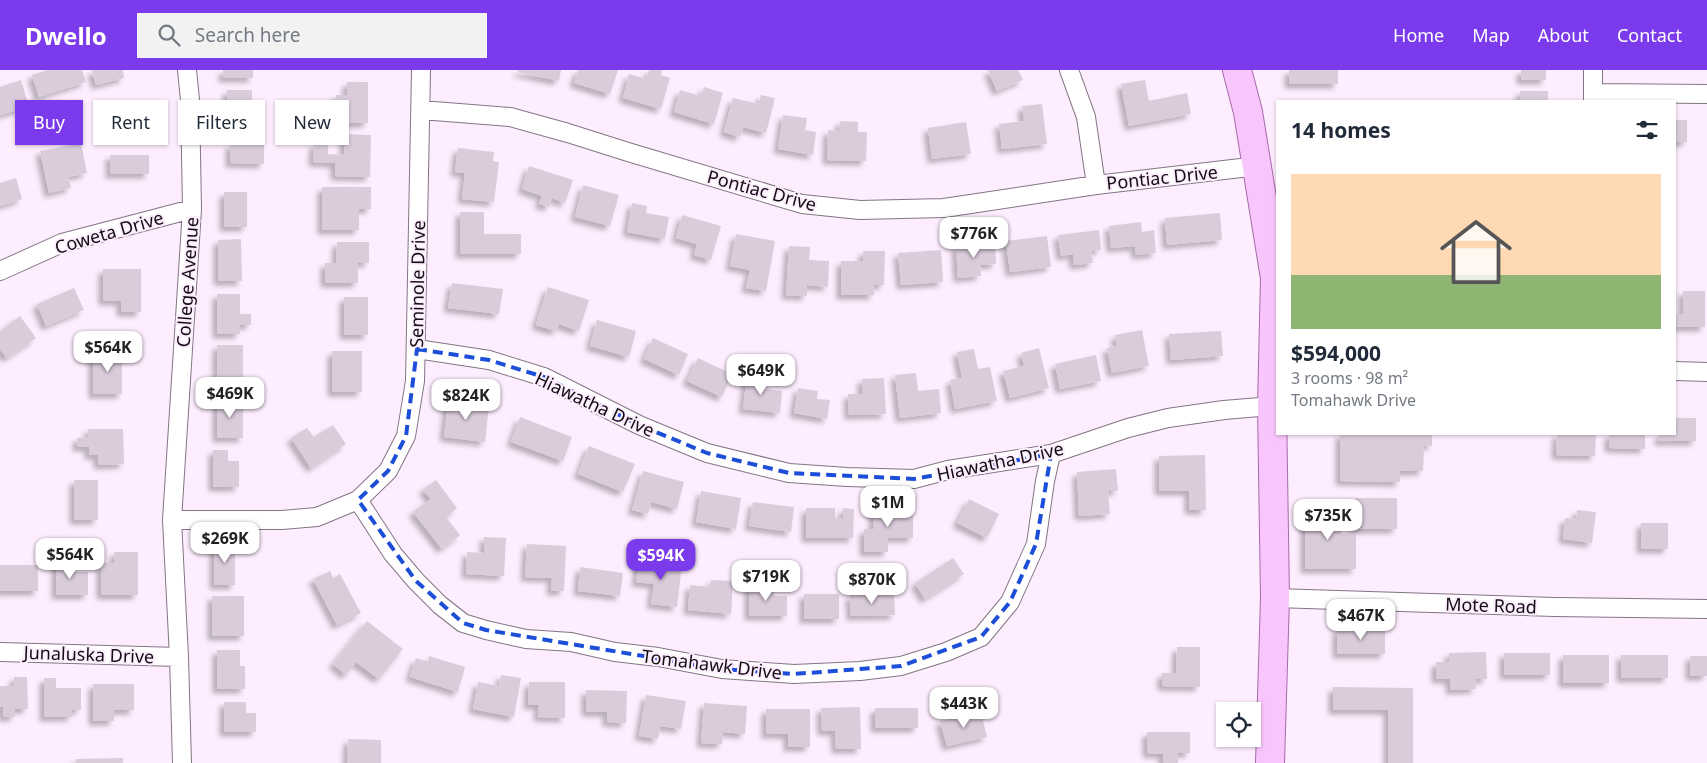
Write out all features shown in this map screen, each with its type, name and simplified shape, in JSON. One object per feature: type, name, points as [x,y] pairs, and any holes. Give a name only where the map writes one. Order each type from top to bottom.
[{"type":"main road","points":[[1237,70],[1248,112],[1276,278],[1272,406],[1275,598],[1270,763]]},
{"type":"street","name":"College Avenue","points":[[182,763],[172,520],[192,209],[190,100],[187,70]]},
{"type":"street","name":"Seminole Drive","points":[[172,520],[282,520],[318,517],[358,500],[388,471],[406,436],[415,380],[422,70]]},
{"type":"street","points":[[1069,70],[1086,117],[1096,184]]},
{"type":"street","points":[[1593,70],[1593,97],[1707,94]]},
{"type":"street","name":"Pontiac Drive","points":[[421,110],[510,117],[802,204],[860,210],[944,208],[1096,184],[1258,166]]},
{"type":"street","name":"Coweta Drive","points":[[0,271],[62,243],[192,209]]},
{"type":"street","name":"Hiawatha Drive","points":[[417,349],[490,360],[544,377],[638,426],[707,453],[789,473],[914,479],[948,470],[1051,454],[1128,428],[1168,418],[1224,410],[1272,406]]},
{"type":"street","points":[[1676,371],[1707,372]]},
{"type":"street","name":"Tomahawk Drive","points":[[358,500],[393,554],[416,581],[440,605],[463,623],[526,639],[571,642],[615,652],[722,668],[794,674],[860,671],[901,666],[946,652],[981,637],[1010,602],[1036,544],[1051,454]]},
{"type":"street","name":"Mote Road","points":[[1275,598],[1554,607],[1707,609]]},
{"type":"street","name":"Junaluska Drive","points":[[0,652],[179,657]]},
{"type":"highlighted area","points":[[417,349],[489,360],[544,377],[639,425],[707,453],[789,473],[914,479],[1051,454],[1036,544],[1010,602],[981,637],[901,666],[794,674],[722,669],[486,630],[463,623],[416,581],[358,500],[388,471],[406,436]]},
{"type":"building","points":[[47,70],[82,70],[86,82],[39,97],[32,75]]},
{"type":"building","points":[[92,70],[123,70],[124,78],[96,85]]},
{"type":"building","points":[[223,70],[253,70],[253,78],[223,78]]},
{"type":"building","points":[[518,70],[561,70],[559,81],[518,72]]},
{"type":"building","points":[[578,70],[618,70],[610,94],[574,83]]},
{"type":"building","points":[[649,70],[662,70],[661,75],[670,78],[661,109],[623,98],[629,74],[647,79]]},
{"type":"building","points":[[988,70],[1018,70],[1023,80],[997,91]]},
{"type":"building","points":[[1289,70],[1338,70],[1338,84],[1289,84]]},
{"type":"building","points":[[1521,70],[1546,70],[1546,80],[1521,80]]},
{"type":"building","points":[[21,80],[27,100],[15,100],[15,111],[0,115],[0,87]]},
{"type":"building","points":[[1145,80],[1149,101],[1187,93],[1191,114],[1129,126],[1121,84]]},
{"type":"building","points":[[347,82],[368,82],[368,123],[349,123],[349,100],[336,100],[336,95],[347,95]]},
{"type":"building","points":[[704,87],[723,93],[714,124],[674,112],[680,90],[701,96]]},
{"type":"building","points":[[227,90],[252,90],[252,100],[227,100]]},
{"type":"building","points":[[1520,91],[1548,91],[1548,100],[1520,100]]},
{"type":"building","points":[[761,95],[775,98],[766,133],[743,127],[740,137],[724,132],[733,98],[759,104]]},
{"type":"building","points":[[1042,104],[1047,144],[1002,149],[999,124],[1024,121],[1022,106]]},
{"type":"building","points":[[783,115],[807,118],[805,130],[816,132],[813,155],[778,149]]},
{"type":"building","points":[[1676,120],[1687,120],[1687,142],[1676,142]]},
{"type":"building","points":[[840,121],[858,122],[858,132],[867,132],[866,161],[827,160],[828,130],[839,131]]},
{"type":"building","points":[[966,122],[971,154],[932,159],[928,128]]},
{"type":"building","points":[[349,134],[371,135],[370,177],[335,176],[335,163],[313,162],[314,145],[328,145],[328,154],[344,155],[344,145],[349,145]]},
{"type":"building","points":[[71,145],[81,145],[87,173],[68,177],[71,188],[49,193],[40,151]]},
{"type":"building","points":[[230,145],[264,145],[264,164],[230,163]]},
{"type":"building","points":[[458,148],[494,152],[493,161],[499,162],[494,202],[462,199],[465,173],[455,172]]},
{"type":"building","points":[[110,155],[149,155],[149,174],[110,174]]},
{"type":"building","points":[[529,166],[573,180],[565,203],[552,198],[549,207],[539,204],[542,196],[522,189]]},
{"type":"building","points":[[16,178],[22,199],[0,206],[0,183]]},
{"type":"building","points":[[583,185],[619,195],[610,226],[575,217]]},
{"type":"building","points":[[322,187],[371,187],[371,209],[359,209],[359,230],[322,230]]},
{"type":"building","points":[[224,192],[247,192],[247,227],[224,227]]},
{"type":"building","points":[[632,203],[647,206],[646,213],[669,217],[665,239],[627,232]]},
{"type":"building","points":[[460,212],[484,212],[484,234],[521,234],[521,254],[460,254]]},
{"type":"building","points":[[1220,213],[1222,240],[1167,245],[1165,218]]},
{"type":"building","points":[[682,215],[721,226],[711,260],[694,255],[697,244],[676,238]]},
{"type":"building","points":[[1141,222],[1142,232],[1154,230],[1156,253],[1136,255],[1135,246],[1111,248],[1109,226]]},
{"type":"building","points":[[1099,230],[1101,250],[1091,251],[1093,263],[1074,265],[1073,254],[1061,256],[1058,235]]},
{"type":"building","points":[[736,234],[775,241],[766,291],[746,288],[750,270],[730,266]]},
{"type":"building","points":[[1047,236],[1051,267],[1010,272],[1006,241]]},
{"type":"building","points":[[241,239],[242,281],[218,281],[218,240]]},
{"type":"building","points":[[337,242],[369,242],[369,263],[358,262],[358,283],[325,283],[325,263],[336,263]]},
{"type":"building","points":[[995,243],[996,264],[980,265],[981,276],[958,278],[956,246]]},
{"type":"building","points":[[789,246],[810,247],[809,260],[829,261],[828,287],[807,285],[807,296],[786,295]]},
{"type":"building","points":[[941,250],[943,282],[901,285],[898,253]]},
{"type":"building","points":[[863,251],[885,251],[884,285],[874,285],[874,295],[841,295],[841,261],[863,261]]},
{"type":"building","points":[[103,269],[141,269],[141,312],[121,312],[121,301],[103,301]]},
{"type":"building","points":[[452,283],[503,289],[499,314],[448,308]]},
{"type":"building","points":[[548,287],[589,300],[579,331],[559,324],[556,331],[536,325]]},
{"type":"building","points":[[74,288],[84,310],[46,326],[37,304]]},
{"type":"building","points":[[1683,291],[1705,291],[1705,327],[1676,327],[1676,314],[1683,314]]},
{"type":"building","points":[[217,294],[240,294],[240,314],[251,314],[251,325],[240,325],[240,334],[217,334]]},
{"type":"building","points":[[344,297],[368,297],[368,335],[344,335]]},
{"type":"building","points":[[20,316],[36,338],[7,358],[0,349],[0,331]]},
{"type":"building","points":[[597,320],[636,331],[629,357],[590,346]]},
{"type":"building","points":[[1142,330],[1149,366],[1112,373],[1107,348],[1117,346],[1115,335]]},
{"type":"building","points":[[1221,331],[1223,356],[1171,360],[1169,334]]},
{"type":"building","points":[[653,338],[688,354],[679,375],[644,359]]},
{"type":"building","points":[[217,345],[243,345],[243,386],[217,386]]},
{"type":"building","points":[[1039,348],[1049,388],[1010,398],[1003,371],[1024,366],[1021,353]]},
{"type":"building","points":[[974,349],[978,369],[990,367],[997,401],[955,409],[950,380],[962,378],[957,352]]},
{"type":"building","points":[[332,351],[362,351],[362,392],[332,392]]},
{"type":"building","points":[[93,352],[122,352],[122,394],[93,394]]},
{"type":"building","points":[[1096,355],[1101,381],[1060,389],[1055,364]]},
{"type":"building","points":[[698,358],[732,374],[722,397],[687,381]]},
{"type":"building","points":[[916,373],[918,391],[939,389],[941,413],[900,418],[895,375]]},
{"type":"building","points":[[747,376],[767,378],[766,389],[782,391],[780,413],[743,409]]},
{"type":"building","points":[[884,378],[886,414],[849,415],[848,394],[862,394],[862,379]]},
{"type":"building","points":[[798,388],[818,391],[817,399],[830,400],[827,419],[794,413]]},
{"type":"building","points":[[448,400],[489,405],[485,442],[444,437]]},
{"type":"building","points":[[217,401],[243,401],[243,438],[217,438]]},
{"type":"building","points":[[520,417],[572,437],[563,461],[511,442]]},
{"type":"building","points":[[1676,418],[1696,418],[1696,441],[1659,441],[1659,435],[1676,435]]},
{"type":"building","points":[[333,425],[346,444],[311,468],[291,438],[307,428],[314,437]]},
{"type":"building","points":[[88,429],[123,429],[124,464],[98,465],[98,455],[89,455],[89,447],[77,447],[77,438],[89,437]]},
{"type":"building","points":[[1340,435],[1432,435],[1432,446],[1424,445],[1423,471],[1400,471],[1400,482],[1340,481]]},
{"type":"building","points":[[1557,435],[1596,435],[1595,456],[1556,455]]},
{"type":"building","points":[[1609,435],[1645,435],[1645,449],[1609,448]]},
{"type":"building","points":[[589,446],[635,464],[623,492],[578,474]]},
{"type":"building","points":[[213,450],[228,450],[228,461],[239,461],[239,487],[213,487]]},
{"type":"building","points":[[1205,455],[1206,510],[1189,510],[1189,491],[1159,491],[1159,456]]},
{"type":"building","points":[[1116,469],[1118,491],[1108,491],[1110,514],[1079,516],[1077,472]]},
{"type":"building","points":[[643,471],[684,482],[677,509],[651,502],[648,514],[632,510]]},
{"type":"building","points":[[74,480],[98,480],[98,520],[74,520]]},
{"type":"building","points":[[436,480],[457,508],[446,517],[460,535],[442,549],[413,512],[431,499],[423,490]]},
{"type":"building","points":[[701,491],[741,498],[736,529],[696,522]]},
{"type":"building","points":[[1355,498],[1397,498],[1397,529],[1355,529]]},
{"type":"building","points":[[969,499],[999,514],[987,538],[957,523]]},
{"type":"building","points":[[753,502],[794,507],[791,532],[749,526]]},
{"type":"building","points":[[806,508],[835,508],[835,518],[843,518],[843,508],[854,509],[853,538],[806,538]]},
{"type":"building","points":[[874,508],[913,508],[913,538],[888,538],[888,552],[864,552],[864,529],[873,529]]},
{"type":"building","points":[[1305,508],[1341,508],[1341,534],[1356,534],[1356,569],[1305,569]]},
{"type":"building","points":[[1577,510],[1596,512],[1592,543],[1563,539],[1565,518],[1576,519]]},
{"type":"building","points":[[1641,523],[1668,523],[1668,549],[1641,549]]},
{"type":"building","points":[[484,537],[506,538],[504,576],[466,574],[467,552],[484,553]]},
{"type":"building","points":[[214,544],[235,544],[235,585],[214,585]]},
{"type":"building","points":[[527,544],[566,546],[564,591],[551,591],[552,578],[525,577]]},
{"type":"building","points":[[114,552],[138,552],[138,595],[101,595],[101,563],[114,563]]},
{"type":"building","points":[[953,558],[964,574],[925,599],[915,583]]},
{"type":"building","points":[[639,559],[682,564],[677,607],[651,604],[654,584],[636,582]]},
{"type":"building","points":[[56,560],[73,561],[73,572],[88,572],[88,595],[56,595]]},
{"type":"building","points":[[0,565],[38,565],[38,591],[0,591]]},
{"type":"building","points":[[580,567],[623,573],[620,596],[578,591]]},
{"type":"building","points":[[330,571],[333,578],[340,574],[361,613],[337,625],[313,579]]},
{"type":"building","points":[[711,580],[733,581],[731,614],[688,610],[690,585],[711,587]]},
{"type":"building","points":[[749,586],[774,586],[774,596],[787,596],[787,616],[749,616]]},
{"type":"building","points":[[804,594],[839,594],[839,619],[804,619]]},
{"type":"building","points":[[894,594],[895,615],[851,616],[850,595]]},
{"type":"building","points":[[212,596],[244,596],[244,636],[212,636]]},
{"type":"building","points":[[367,621],[403,649],[379,679],[356,662],[346,675],[333,664]]},
{"type":"building","points":[[1337,629],[1385,629],[1385,654],[1337,654]]},
{"type":"building","points":[[1177,647],[1200,647],[1200,687],[1162,686],[1162,673],[1176,673]]},
{"type":"building","points":[[217,650],[240,650],[240,666],[245,666],[245,689],[217,689]]},
{"type":"building","points":[[1486,652],[1487,679],[1475,679],[1476,689],[1450,690],[1450,679],[1436,679],[1436,662],[1449,662],[1449,653]]},
{"type":"building","points":[[1504,653],[1550,653],[1550,675],[1504,675]]},
{"type":"building","points":[[1563,655],[1609,655],[1609,683],[1563,683]]},
{"type":"building","points":[[1621,655],[1668,655],[1668,678],[1621,678]]},
{"type":"building","points":[[429,656],[465,667],[458,692],[410,677],[416,658],[428,662]]},
{"type":"building","points":[[1690,656],[1707,656],[1707,676],[1690,676]]},
{"type":"building","points":[[501,675],[521,678],[514,717],[473,709],[478,682],[499,686]]},
{"type":"building","points":[[14,677],[27,677],[28,709],[15,709],[15,717],[3,717],[3,707],[0,707],[0,686],[14,686]]},
{"type":"building","points":[[44,678],[56,678],[56,688],[81,688],[81,710],[72,710],[72,717],[44,717]]},
{"type":"building","points":[[529,682],[565,682],[565,718],[538,717],[539,705],[528,705]]},
{"type":"building","points":[[93,684],[134,684],[134,710],[114,710],[114,721],[93,721]]},
{"type":"building","points":[[1333,687],[1413,688],[1413,763],[1388,763],[1388,710],[1333,710]]},
{"type":"building","points":[[586,690],[627,691],[626,723],[607,722],[607,712],[586,712]]},
{"type":"building","points":[[646,695],[686,701],[681,729],[660,726],[658,739],[639,736]]},
{"type":"building","points":[[224,702],[246,702],[246,713],[256,713],[256,732],[224,732]]},
{"type":"building","points":[[704,703],[747,706],[745,734],[723,732],[722,744],[701,743]]},
{"type":"building","points":[[860,707],[861,749],[836,749],[835,731],[822,731],[821,708]]},
{"type":"building","points":[[875,708],[918,708],[918,728],[875,728]]},
{"type":"building","points":[[766,709],[810,709],[810,747],[788,747],[788,734],[766,734]]},
{"type":"building","points":[[981,712],[987,737],[947,746],[940,721]]},
{"type":"building","points":[[1147,732],[1190,732],[1190,753],[1178,753],[1178,763],[1163,763],[1163,754],[1147,753]]},
{"type":"building","points":[[348,739],[381,740],[381,763],[347,763]]},
{"type":"building","points":[[123,758],[123,763],[76,763],[76,759]]}]
